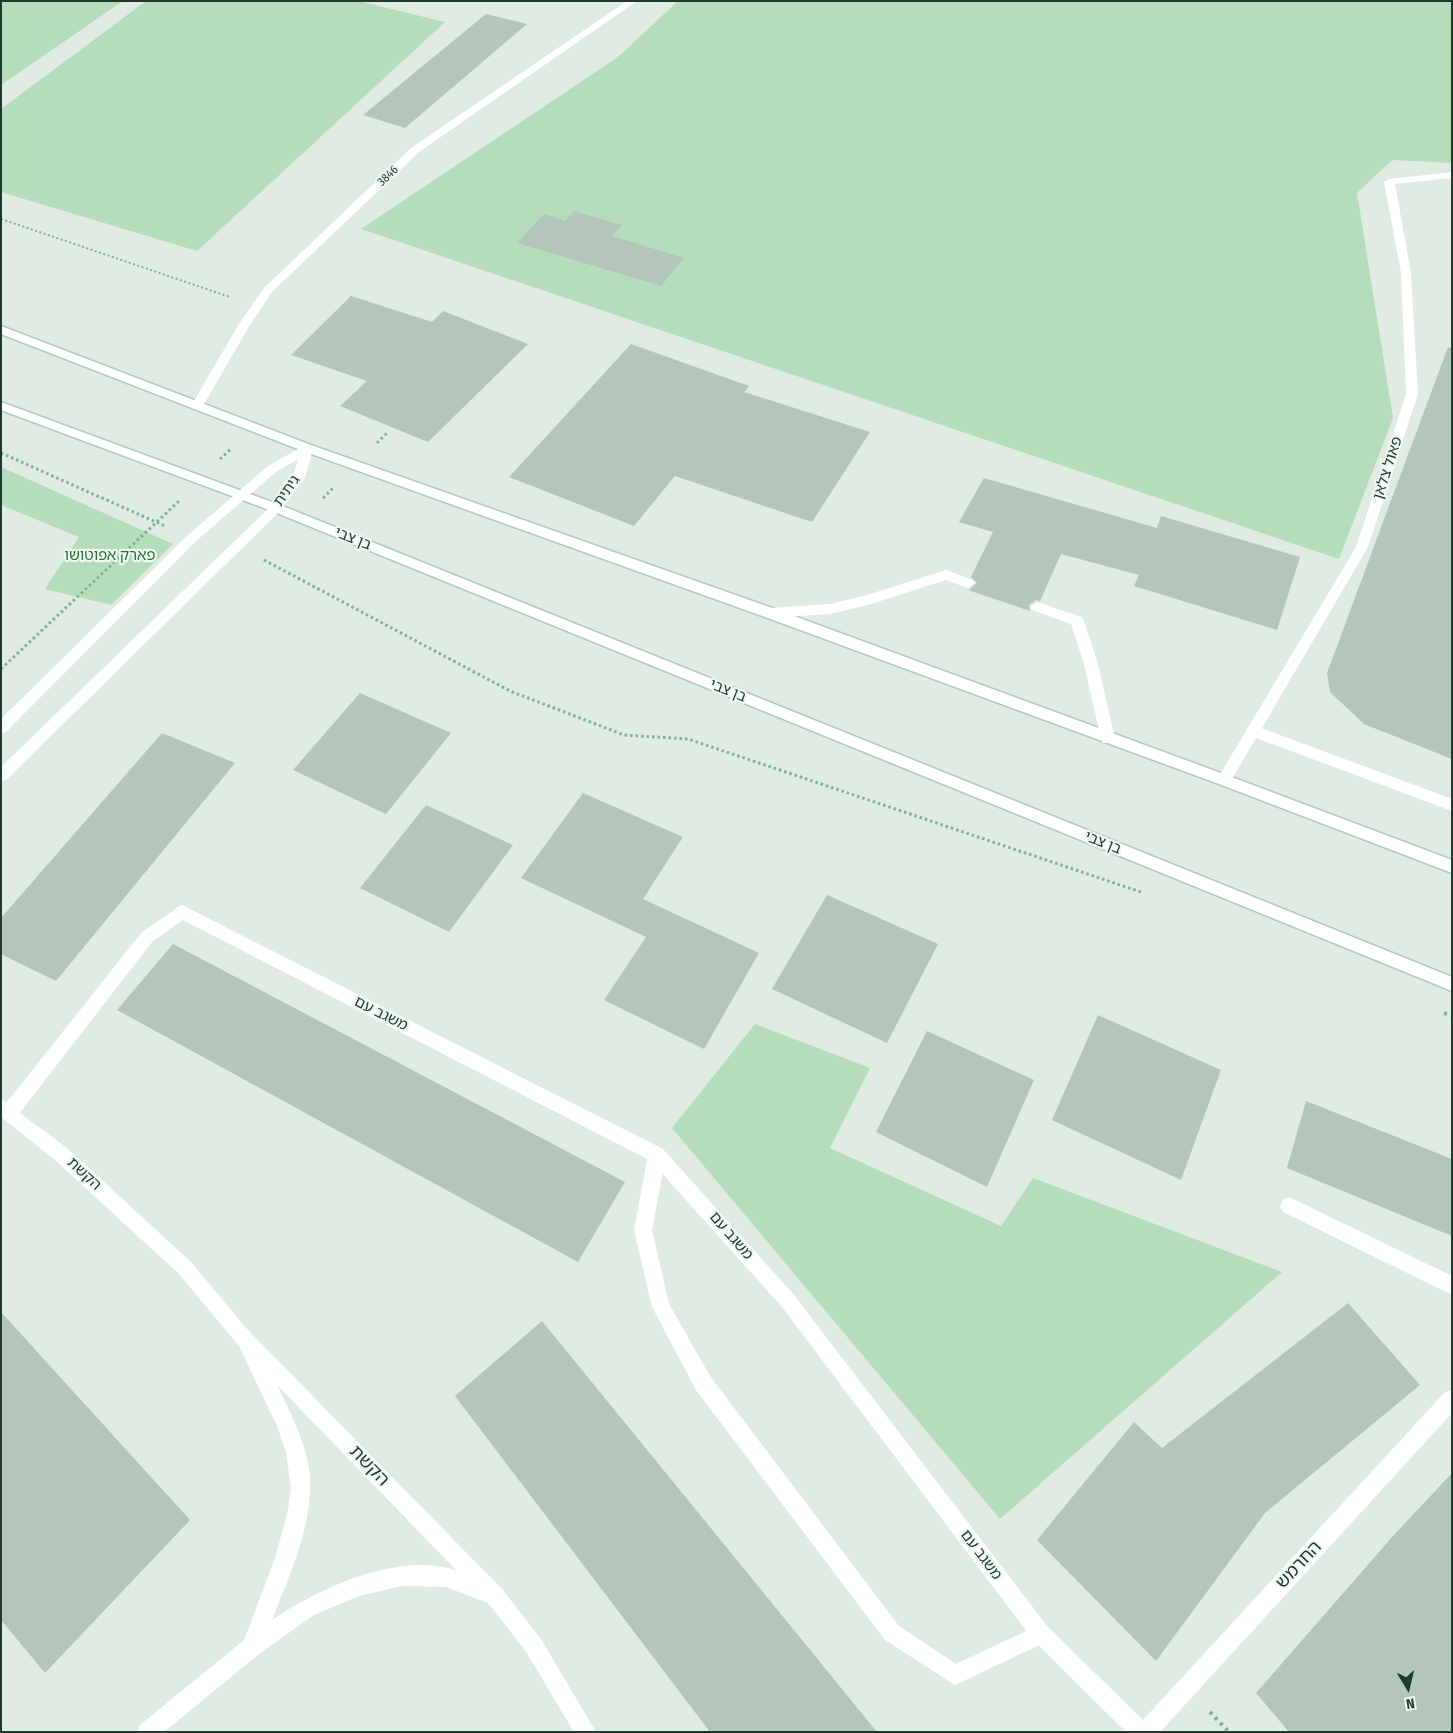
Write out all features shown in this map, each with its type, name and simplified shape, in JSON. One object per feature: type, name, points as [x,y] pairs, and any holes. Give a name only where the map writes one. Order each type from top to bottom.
[{"type":"street","name":"3846","points":[[197,406],[256,306],[268,290],[415,150],[633,1]]},
{"type":"street","name":"פאול צלאן","points":[[1224,780],[1362,547],[1412,394],[1406,273],[1388,182],[1452,175]]},
{"type":"street","points":[[1,330],[307,448],[770,613],[1108,739],[1224,780],[1452,868]]},
{"type":"street","name":"בן צבי","points":[[1,406],[276,508],[1452,984]]},
{"type":"street","name":"גיתית","points":[[1,728],[192,538],[272,469],[307,448]]},
{"type":"street","name":"גיתית","points":[[1,776],[276,508],[299,478],[307,448]]},
{"type":"street","points":[[770,613],[830,609],[868,600],[946,575],[968,582]]},
{"type":"street","points":[[1037,607],[1077,621],[1091,664],[1108,739]]},
{"type":"street","points":[[1253,731],[1452,805]]},
{"type":"street","name":"משגב עם","points":[[5,1110],[147,937],[182,912],[657,1155],[788,1301],[1041,1634],[1141,1732]]},
{"type":"street","name":"הקשת","points":[[5,1110],[61,1154],[185,1268],[242,1336],[495,1596],[534,1646],[586,1732]]},
{"type":"street","points":[[657,1155],[643,1230],[661,1307],[703,1383],[892,1633],[955,1675],[1041,1634]]},
{"type":"street","points":[[1289,1206],[1452,1286]]},
{"type":"street","name":"הקשת","points":[[242,1336],[290,1436],[300,1469],[298,1520],[252,1647]]},
{"type":"street","name":"החרמש","points":[[1146,1732],[1452,1399]]},
{"type":"street","points":[[147,1732],[252,1647],[307,1608],[360,1586],[402,1576],[446,1577],[495,1596]]},
{"type":"path","points":[[1,219],[256,306]]},
{"type":"path","points":[[1,453],[192,538]]},
{"type":"path","points":[[1,669],[157,522]]},
{"type":"path","points":[[227,555],[256,556],[510,691],[624,735],[688,739],[1145,894]]},
{"type":"path","points":[[1443,1012],[1452,1016]]},
{"type":"green space","points":[[1,1],[123,1],[1,85]]},
{"type":"green space","points":[[146,1],[358,1],[445,22],[197,251],[1,192],[1,109]]},
{"type":"green space","points":[[678,1],[1452,1],[1452,163],[1392,160],[1357,193],[1393,418],[1339,559],[361,229],[618,57]]},
{"type":"green space","name":"פארק אפוטושו","points":[[1,467],[173,544],[111,605],[45,589],[79,537],[1,505]]},
{"type":"green space","points":[[755,1024],[870,1068],[830,1148],[1001,1226],[1033,1178],[1282,1272],[1000,1519],[672,1128]]},
{"type":"building","points":[[486,14],[527,24],[405,128],[363,115]]},
{"type":"building","points":[[574,211],[622,225],[612,236],[684,258],[661,286],[517,243],[544,214],[565,221]]},
{"type":"building","points":[[351,296],[432,322],[443,311],[528,344],[428,442],[340,406],[367,381],[291,355]]},
{"type":"building","points":[[631,344],[749,386],[744,392],[870,432],[812,522],[675,476],[634,526],[509,477]]},
{"type":"building","points":[[1448,347],[1452,348],[1452,759],[1364,724],[1330,692],[1327,673]]},
{"type":"building","points":[[984,478],[1157,528],[1161,516],[1300,557],[1277,630],[1134,586],[1139,575],[1061,554],[1040,601],[1036,600],[1029,605],[1030,611],[965,589],[969,590],[977,583],[971,577],[993,532],[959,522]]},
{"type":"building","points":[[360,693],[451,733],[386,814],[293,770]]},
{"type":"building","points":[[162,733],[235,763],[56,981],[1,954],[1,918]]},
{"type":"building","points":[[583,793],[683,837],[643,899],[759,953],[704,1049],[604,1000],[646,937],[521,878]]},
{"type":"building","points":[[426,805],[513,845],[449,932],[360,888]]},
{"type":"building","points":[[827,895],[938,944],[887,1043],[772,989]]},
{"type":"building","points":[[173,944],[625,1182],[578,1262],[117,1010]]},
{"type":"building","points":[[1098,1015],[1221,1070],[1181,1180],[1052,1120]]},
{"type":"building","points":[[927,1031],[1034,1080],[987,1187],[876,1132]]},
{"type":"building","points":[[1306,1101],[1452,1159],[1452,1236],[1287,1168]]},
{"type":"building","points":[[1348,1303],[1420,1385],[1265,1513],[1156,1661],[1037,1540],[1134,1422],[1162,1448]]},
{"type":"building","points":[[1,1312],[190,1520],[45,1673],[1,1620]]},
{"type":"building","points":[[542,1321],[877,1732],[710,1732],[455,1396]]},
{"type":"building","points":[[1452,1473],[1452,1732],[1289,1732],[1256,1693],[1393,1536]]}]
